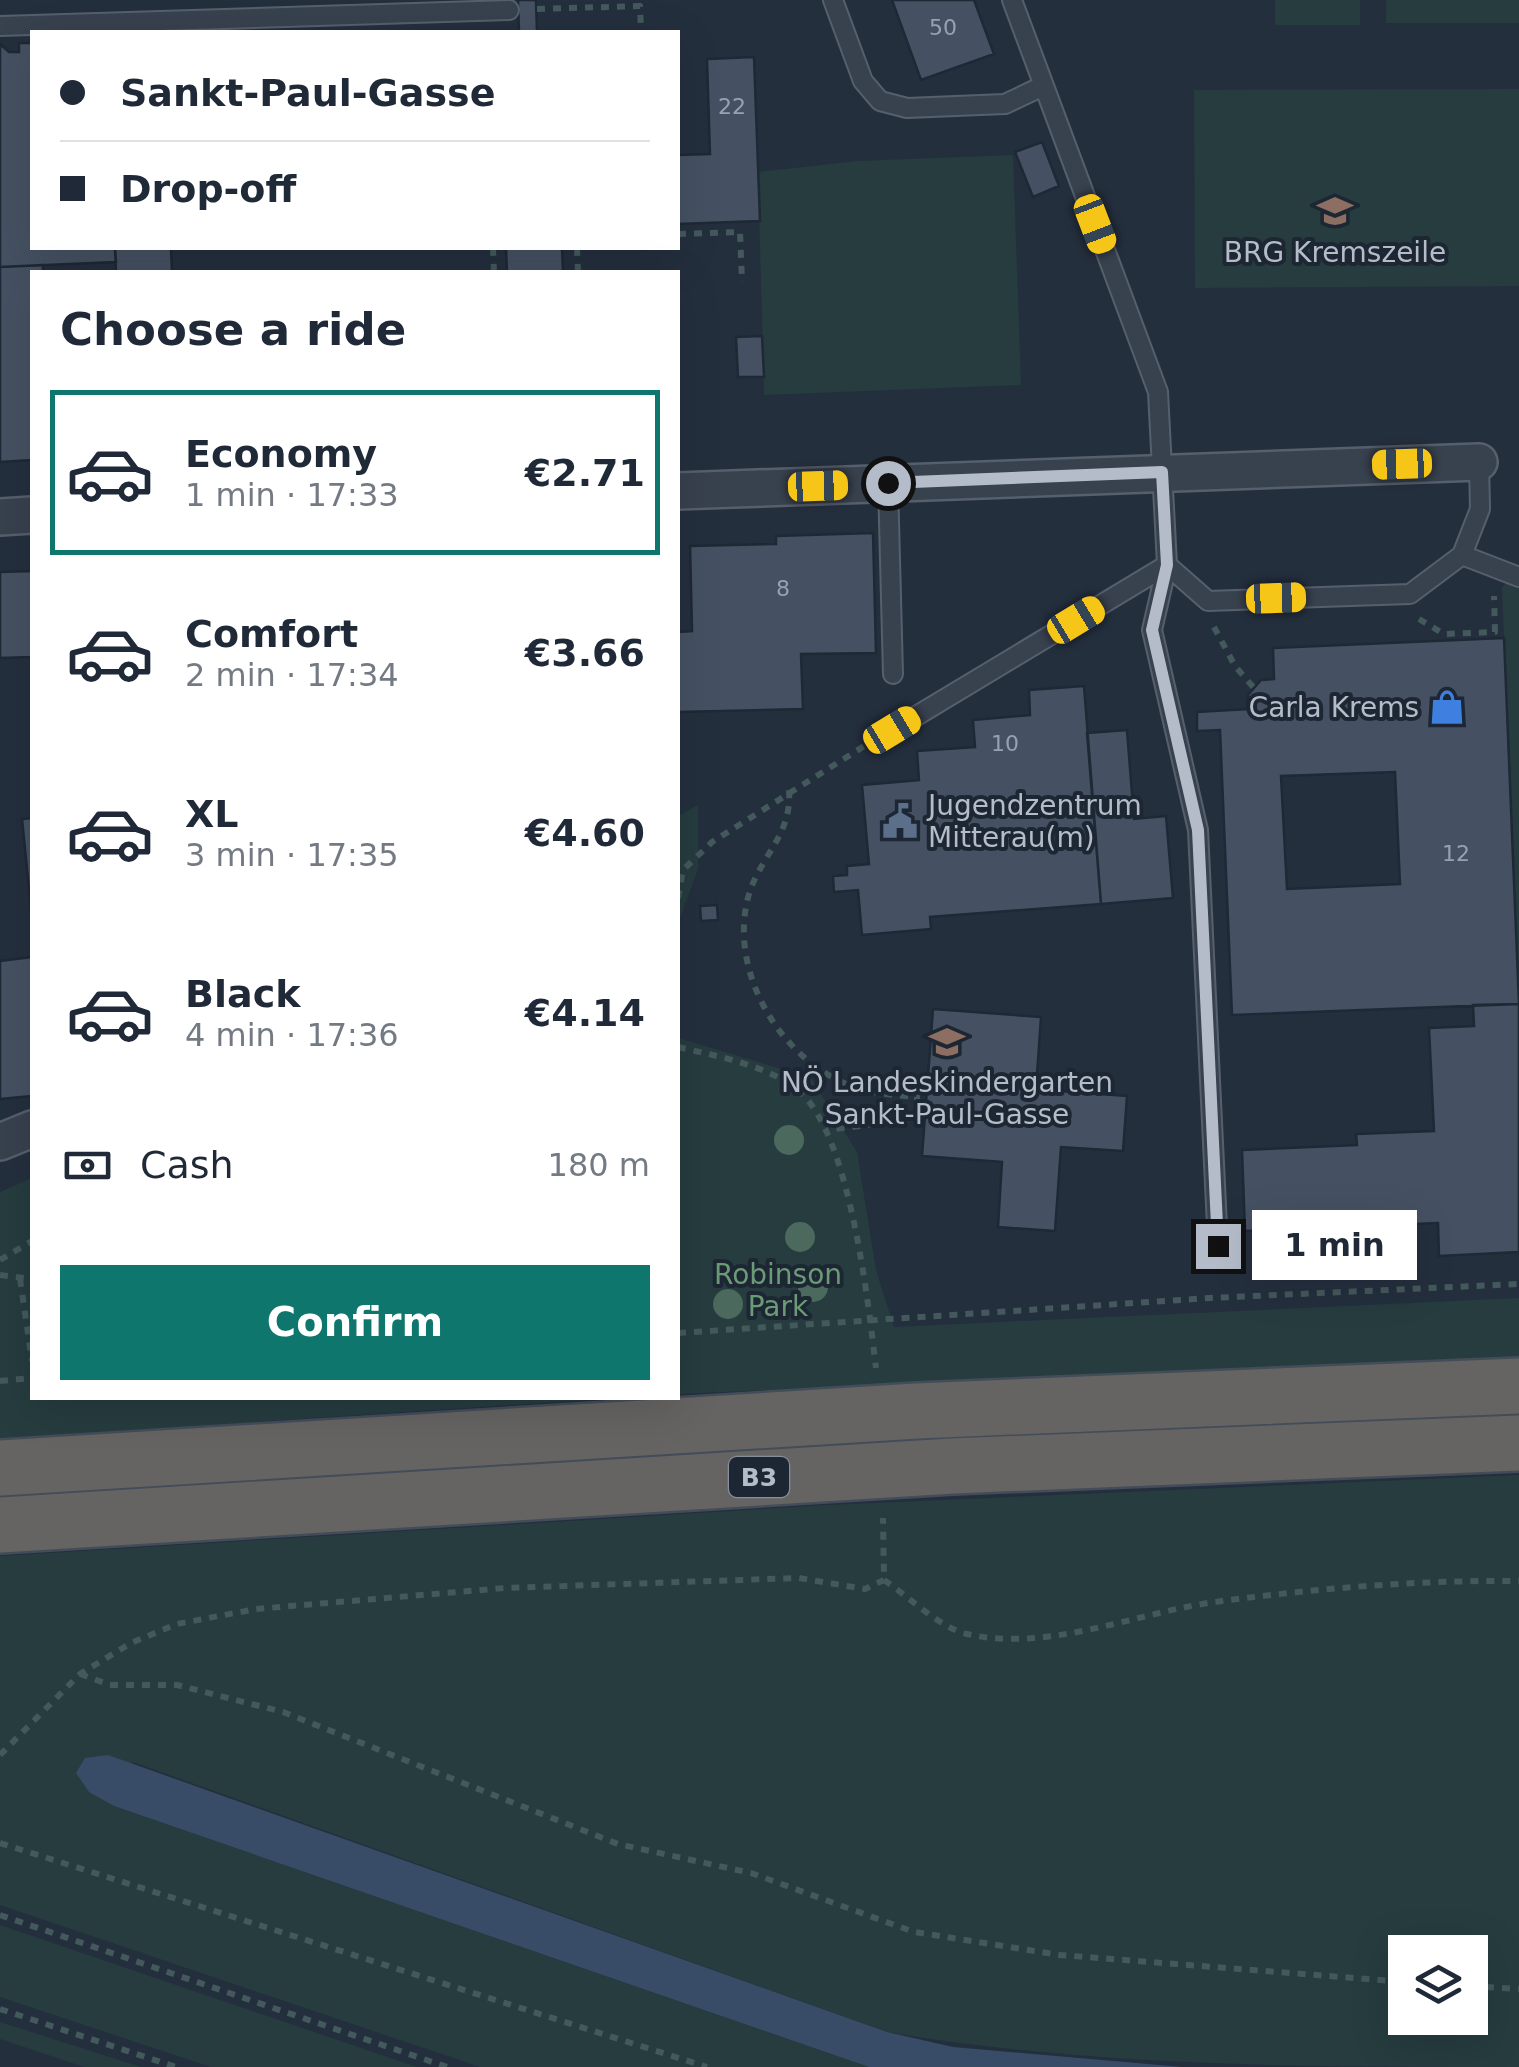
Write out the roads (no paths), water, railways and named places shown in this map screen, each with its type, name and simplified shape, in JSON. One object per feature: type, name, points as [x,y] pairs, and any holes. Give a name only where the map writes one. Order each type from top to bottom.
[{"type":"highway","name":"B3","points":[[0,1468],[917,1411],[1519,1386]]},
{"type":"highway","name":"B3","points":[[0,1526],[932,1467],[1519,1444]]},
{"type":"street","points":[[680,491],[1479,462]]},
{"type":"street","points":[[0,517],[30,516]]},
{"type":"street","points":[[0,1142],[30,1130]]},
{"type":"lane","points":[[833,0],[863,81],[880,101],[906,108],[1004,104],[1044,86]]},
{"type":"lane","points":[[1012,0],[1158,392],[1167,565],[1152,630],[1198,830],[1218,1246]]},
{"type":"lane","points":[[0,26],[509,10]]},
{"type":"lane","points":[[1167,565],[1208,601],[1410,594],[1462,556],[1480,509],[1479,462]]},
{"type":"lane","points":[[888,483],[894,674]]},
{"type":"lane","points":[[1462,556],[1519,576]]},
{"type":"lane","points":[[892,730],[1167,565]]},
{"type":"water","points":[[108,1755],[887,2032],[953,2047],[1182,2067],[869,2067],[114,1806],[89,1792],[76,1773],[85,1758]]},
{"type":"place","name":"BRG Kremszeile","points":[[1335,211]]},
{"type":"place","name":"Carla Krems","points":[[1447,707]]},
{"type":"place","name":"Jugendzentrum Mitterau(m)","points":[[900,821]]},
{"type":"place","name":"NÖ Landeskindergarten Sankt-Paul-Gasse","points":[[947,1042]]},
{"type":"park label","name":"Robinson Park","points":[[778,1290]]}]
